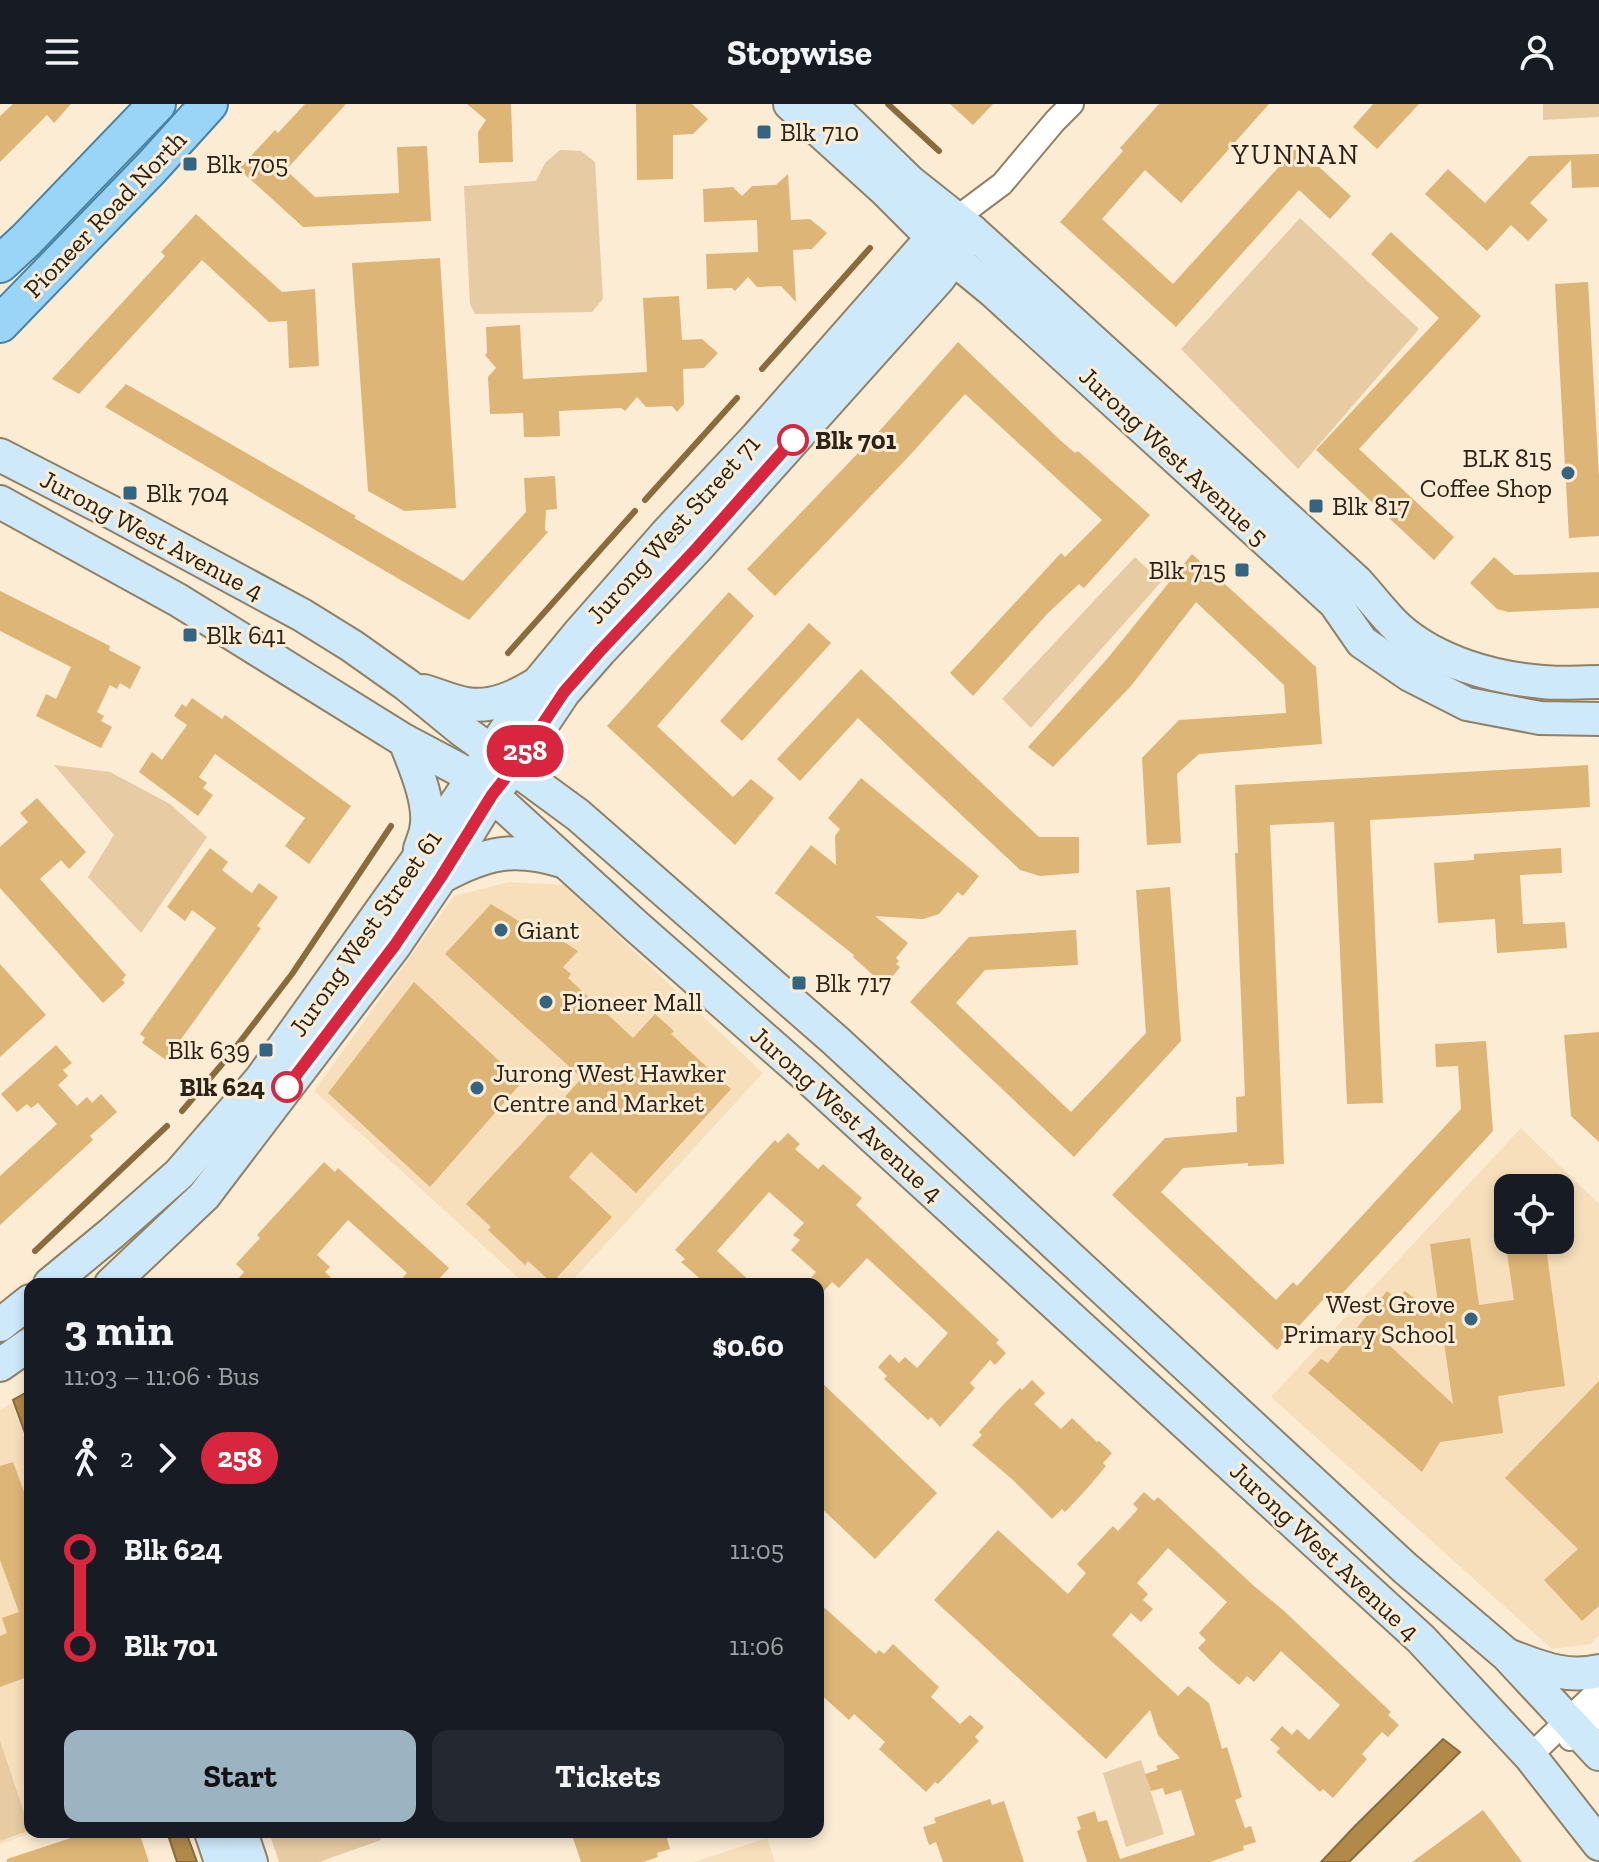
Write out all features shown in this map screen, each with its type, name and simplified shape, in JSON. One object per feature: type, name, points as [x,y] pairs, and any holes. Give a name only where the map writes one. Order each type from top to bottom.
[{"type":"main road","name":"Pioneer Road North","points":[[0,264],[157,104]]},
{"type":"main road","name":"Pioneer Road North","points":[[1,324],[209,104]]},
{"type":"main road","name":"Jurong West Avenue 5","points":[[790,104],[886,191],[953,237],[1356,581],[1399,628],[1438,655],[1481,670],[1546,683],[1599,682]]},
{"type":"main road","name":"Jurong West Avenue 5","points":[[830,104],[909,181],[1004,301],[1335,603],[1362,642],[1410,675],[1467,704],[1540,718],[1599,719]]},
{"type":"main road","name":"Jurong West Street 71","points":[[482,787],[638,566],[756,438],[953,237]]},
{"type":"main road","name":"Jurong West Avenue 4","points":[[0,455],[103,507],[302,615],[352,646],[578,815],[836,1041],[1393,1557],[1507,1655],[1586,1731]]},
{"type":"main road","name":"Jurong West Avenue 4","points":[[0,502],[178,600],[405,741],[458,769],[482,787],[802,1072],[1421,1639],[1535,1761],[1599,1844]]},
{"type":"main road","points":[[407,685],[468,705],[496,703],[551,688],[544,761],[550,783],[578,815]]},
{"type":"main road","points":[[405,741],[422,789],[428,870],[521,851],[565,862]]},
{"type":"main road","name":"Jurong West Street 61","points":[[57,1278],[179,1174],[205,1146],[428,870],[482,787]]},
{"type":"main road","name":"Jurong West Street 61","points":[[117,1278],[204,1196],[395,945],[428,870]]},
{"type":"main road","points":[[0,1365],[24,1348]]},
{"type":"main road","points":[[1507,1655],[1564,1674],[1599,1671]]},
{"type":"main road","points":[[213,1838],[221,1862]]},
{"type":"main road","points":[[243,1838],[251,1862]]},
{"type":"street","points":[[953,237],[992,205],[1002,184],[1072,104]]},
{"type":"street","points":[[1535,1761],[1586,1731],[1599,1690]]},
{"type":"shaded area","points":[[1543,104],[1599,104],[1599,117],[1543,120]]},
{"type":"shaded area","points":[[560,150],[581,151],[595,162],[603,299],[592,312],[475,314],[470,304],[464,186],[536,181],[545,163]]},
{"type":"shaded area","points":[[1300,218],[1419,329],[1298,469],[1181,349]]},
{"type":"shaded area","points":[[1135,557],[1161,582],[1031,728],[1002,699]]},
{"type":"shaded area","points":[[54,765],[110,772],[170,804],[207,837],[141,933],[88,877],[114,835]]},
{"type":"shaded area","points":[[509,882],[564,885],[763,1073],[575,1278],[518,1278],[314,1091],[454,896]]},
{"type":"shaded area","name":"West Grove Primary School","points":[[1521,1128],[1568,1174],[1494,1174],[1494,1254],[1574,1254],[1574,1180],[1599,1204],[1599,1635],[1591,1644],[1552,1649],[1271,1397]]},
{"type":"shaded area","points":[[24,1394],[24,1430],[13,1400]]},
{"type":"shaded area","points":[[12,1403],[24,1437],[24,1836],[0,1844],[0,1410]]},
{"type":"shaded area","points":[[1443,1739],[1460,1752],[1349,1862],[1321,1862],[1354,1827]]},
{"type":"shaded area","points":[[0,1741],[24,1812],[24,1832],[0,1841]]},
{"type":"shaded area","points":[[1141,1760],[1164,1834],[1126,1847],[1103,1773]]},
{"type":"shaded area","points":[[169,1838],[188,1838],[197,1862],[177,1862]]},
{"type":"shaded area","points":[[271,1838],[381,1840],[319,1862],[279,1862]]},
{"type":"shaded area","points":[[767,1838],[775,1862],[694,1862]]},
{"type":"building","points":[[13,104],[71,104],[54,123],[47,115],[0,162],[0,116]]},
{"type":"building","points":[[305,104],[346,104],[286,170],[315,197],[399,193],[397,147],[427,146],[431,221],[303,227],[239,169],[275,130],[278,133]]},
{"type":"building","points":[[467,104],[511,104],[513,162],[479,163],[478,132],[486,120]]},
{"type":"building","points":[[636,104],[692,104],[708,119],[693,134],[673,135],[673,179],[637,180]]},
{"type":"building","points":[[950,104],[993,104],[973,125]]},
{"type":"building","points":[[1159,104],[1269,104],[1181,203],[1145,170],[1102,219],[1173,284],[1297,147],[1351,196],[1330,219],[1299,190],[1176,327],[1060,222],[1123,151],[1120,148]]},
{"type":"building","points":[[1373,104],[1419,104],[1377,149],[1353,127]]},
{"type":"building","points":[[1599,154],[1599,187],[1572,188],[1571,160],[1530,203],[1548,220],[1528,241],[1511,225],[1487,251],[1425,194],[1448,169],[1485,203],[1529,156]]},
{"type":"building","points":[[788,174],[791,220],[810,219],[827,233],[812,249],[793,250],[796,302],[781,286],[757,287],[748,277],[735,291],[732,288],[707,289],[706,254],[758,252],[757,220],[704,222],[703,189],[733,187],[742,196],[752,186],[776,185]]},
{"type":"building","points":[[196,214],[282,292],[315,289],[319,366],[289,368],[287,321],[269,322],[202,260],[79,394],[52,379],[165,256],[161,252]]},
{"type":"building","points":[[1391,232],[1481,316],[1359,449],[1454,537],[1434,560],[1316,450],[1439,318],[1371,254]]},
{"type":"building","points":[[440,258],[456,508],[404,511],[368,491],[352,263]]},
{"type":"building","points":[[1588,282],[1599,476],[1599,536],[1569,538],[1555,284]]},
{"type":"building","points":[[679,296],[682,340],[702,339],[718,353],[704,368],[683,369],[684,404],[677,412],[672,406],[646,407],[637,397],[625,411],[621,408],[559,411],[560,436],[537,437],[524,437],[523,413],[490,414],[488,377],[496,368],[485,355],[486,327],[520,325],[523,379],[647,372],[643,298]]},
{"type":"building","points":[[958,342],[1060,440],[1075,453],[1078,451],[1150,515],[1084,588],[1079,584],[1048,613],[973,696],[950,673],[1061,553],[1065,557],[1102,520],[965,394],[775,596],[747,569],[883,427]]},
{"type":"building","points":[[126,384],[463,581],[526,512],[524,478],[555,476],[557,509],[546,510],[545,530],[548,532],[469,620],[105,407]]},
{"type":"building","points":[[1192,554],[1316,667],[1322,744],[1199,754],[1177,774],[1181,843],[1147,845],[1142,758],[1179,720],[1286,713],[1284,685],[1196,602],[1131,686],[1053,767],[1028,747],[1107,659]]},
{"type":"building","points":[[1494,557],[1514,575],[1599,572],[1599,608],[1508,612],[1497,609],[1470,583]]},
{"type":"building","points":[[0,591],[110,646],[109,650],[141,667],[130,689],[120,683],[117,689],[110,685],[97,712],[104,716],[101,721],[112,727],[101,748],[36,716],[46,694],[56,699],[71,667],[0,631]]},
{"type":"building","points":[[729,592],[754,616],[657,726],[733,797],[751,779],[774,798],[735,845],[607,726]]},
{"type":"building","points":[[809,623],[831,643],[742,741],[720,721]]},
{"type":"building","points":[[861,669],[1039,837],[1079,837],[1079,873],[1040,876],[1020,870],[858,718],[800,781],[777,759]]},
{"type":"building","points":[[192,698],[222,719],[225,715],[351,806],[309,864],[285,846],[305,818],[215,754],[199,777],[207,783],[203,788],[213,795],[198,816],[139,772],[152,752],[162,760],[187,725],[174,716],[182,704],[186,707]]},
{"type":"building","points":[[1588,765],[1590,807],[1370,820],[1383,1103],[1347,1104],[1334,822],[1270,825],[1284,1164],[1248,1166],[1248,1163],[1183,1168],[1161,1192],[1276,1300],[1293,1282],[1297,1286],[1461,1109],[1458,1066],[1436,1067],[1435,1044],[1486,1041],[1493,1131],[1338,1298],[1331,1291],[1277,1350],[1112,1195],[1165,1138],[1237,1132],[1236,1097],[1245,1096],[1235,785]]},
{"type":"building","points":[[861,778],[979,876],[963,896],[958,892],[939,914],[923,919],[875,916],[908,943],[896,958],[899,961],[896,964],[900,967],[885,986],[854,955],[775,893],[811,845],[836,865],[835,836],[840,829],[828,818]]},
{"type":"building","points":[[37,798],[86,852],[69,869],[61,860],[40,879],[126,975],[122,980],[125,983],[103,1003],[0,888],[0,847],[28,822],[20,813]]},
{"type":"building","points":[[210,848],[228,862],[222,870],[246,889],[252,893],[259,883],[278,897],[257,926],[261,928],[166,1060],[142,1043],[145,1038],[140,1034],[216,928],[192,910],[185,921],[167,907]]},
{"type":"building","points":[[1561,848],[1562,873],[1520,875],[1523,924],[1565,922],[1567,948],[1497,953],[1495,919],[1438,923],[1434,863],[1474,860],[1474,854]]},
{"type":"building","points":[[1170,887],[1181,1041],[1074,1157],[910,1002],[969,937],[1076,930],[1078,965],[985,970],[956,1003],[1071,1112],[1146,1033],[1136,890]]},
{"type":"building","points":[[491,904],[551,941],[556,937],[578,951],[563,967],[571,974],[568,978],[633,1038],[655,1014],[674,1031],[671,1034],[731,1089],[636,1193],[591,1152],[569,1177],[612,1217],[557,1278],[547,1278],[528,1261],[525,1265],[466,1204],[582,1078],[445,954]]},
{"type":"building","points":[[0,964],[46,1015],[0,1057]]},
{"type":"building","name":"Jurong West Hawker Centre and Market","points":[[414,982],[522,1082],[430,1187],[328,1093]]},
{"type":"building","points":[[1599,1032],[1599,1142],[1571,1116],[1564,1035]]},
{"type":"building","points":[[56,1045],[72,1063],[63,1070],[68,1076],[58,1085],[77,1106],[87,1097],[92,1103],[101,1094],[117,1112],[90,1136],[93,1140],[0,1225],[0,1176],[57,1124],[38,1103],[31,1108],[27,1104],[17,1112],[1,1094]]},
{"type":"building","points":[[788,1133],[800,1144],[795,1149],[818,1169],[823,1164],[862,1198],[856,1205],[999,1340],[996,1343],[1006,1353],[995,1365],[990,1360],[970,1383],[975,1388],[940,1427],[931,1417],[928,1420],[884,1379],[887,1376],[878,1367],[890,1354],[899,1363],[905,1357],[917,1368],[948,1333],[867,1258],[839,1288],[832,1282],[824,1291],[824,1278],[811,1278],[816,1272],[791,1250],[800,1240],[793,1235],[804,1223],[769,1192],[717,1251],[746,1278],[699,1278],[681,1262],[685,1259],[675,1250],[775,1140],[778,1143]]},
{"type":"building","points":[[324,1162],[335,1172],[338,1168],[449,1268],[440,1278],[402,1278],[407,1273],[348,1220],[317,1255],[330,1267],[325,1272],[332,1278],[239,1278],[244,1272],[236,1264],[260,1238],[257,1235]]},
{"type":"building","points":[[1470,1238],[1479,1305],[1514,1300],[1507,1254],[1547,1254],[1565,1386],[1498,1396],[1503,1433],[1440,1442],[1422,1472],[1308,1373],[1321,1359],[1328,1363],[1387,1291],[1397,1299],[1405,1291],[1440,1318],[1430,1244]],"holes":[[[1408,1325],[1425,1338],[1443,1336],[1453,1404],[1390,1346]]]},
{"type":"building","points":[[1032,1380],[1045,1393],[1034,1404],[1061,1429],[1072,1418],[1112,1453],[1103,1463],[1106,1466],[1084,1492],[1065,1512],[1062,1509],[1052,1519],[972,1445],[1002,1406]]},
{"type":"building","points":[[1599,1381],[1599,1606],[1582,1621],[1544,1580],[1578,1549],[1505,1478]]},
{"type":"building","points":[[824,1385],[937,1493],[875,1559],[824,1511]]},
{"type":"building","points":[[13,1462],[24,1492],[24,1678],[0,1687],[0,1636],[7,1633],[2,1618],[19,1612],[0,1560],[0,1466]]},
{"type":"building","points":[[1144,1492],[1154,1501],[1158,1497],[1283,1610],[1391,1712],[1388,1715],[1399,1725],[1388,1737],[1382,1732],[1362,1754],[1367,1759],[1333,1798],[1323,1789],[1320,1792],[1276,1752],[1280,1748],[1270,1740],[1282,1726],[1292,1735],[1297,1729],[1309,1740],[1340,1705],[1281,1651],[1254,1682],[1247,1676],[1239,1685],[1211,1661],[1198,1648],[1206,1640],[1199,1633],[1227,1602],[1168,1548],[1137,1583],[1148,1594],[1143,1600],[1153,1609],[1141,1622],[1131,1613],[1112,1635],[1178,1696],[1188,1686],[1209,1703],[1222,1749],[1227,1747],[1242,1797],[1235,1800],[1245,1828],[1251,1826],[1256,1842],[1243,1846],[1244,1850],[1210,1862],[1087,1862],[1077,1831],[1081,1829],[1077,1817],[1095,1811],[1098,1822],[1107,1820],[1120,1859],[1195,1835],[1181,1790],[1165,1795],[1163,1788],[1151,1791],[1145,1774],[1158,1770],[1156,1766],[1180,1758],[1158,1735],[1150,1710],[1106,1759],[934,1600],[998,1530],[1068,1594],[1086,1573],[1077,1564],[1113,1526],[1118,1531],[1138,1509],[1133,1504]]},
{"type":"building","points":[[824,1607],[876,1654],[879,1650],[884,1654],[893,1644],[939,1687],[931,1697],[960,1724],[970,1715],[984,1727],[975,1737],[979,1741],[938,1784],[935,1782],[926,1792],[879,1749],[885,1742],[854,1714],[849,1720],[824,1697]]},
{"type":"building","points":[[990,1799],[992,1805],[1004,1801],[1024,1862],[943,1862],[936,1842],[929,1845],[923,1827],[936,1823],[934,1818]]},
{"type":"building","points":[[1483,1810],[1522,1862],[1412,1862],[1434,1846]]},
{"type":"building","points":[[71,1838],[141,1838],[149,1862],[7,1862],[7,1859]]},
{"type":"building","points":[[573,1838],[667,1838],[670,1849],[643,1862],[581,1862]]},
{"type":"waterway","points":[[888,104],[939,151]]},
{"type":"waterway","points":[[762,369],[870,248]]},
{"type":"waterway","points":[[645,500],[737,398]]},
{"type":"waterway","points":[[508,653],[635,511]]},
{"type":"waterway","points":[[182,1111],[292,974],[391,826]]},
{"type":"waterway","points":[[35,1251],[167,1126]]},
{"type":"bus line","name":"258","points":[[287,1087],[395,945],[492,795],[564,692],[793,440]]},
{"type":"place","name":"Blk 710","points":[[764,132]]},
{"type":"place","name":"Blk 705","points":[[190,164]]},
{"type":"place","name":"Blk 701","points":[[793,440]]},
{"type":"place","name":"BLK 815 Coffee Shop","points":[[1568,473]]},
{"type":"place","name":"Blk 704","points":[[130,493]]},
{"type":"place","name":"Blk 817","points":[[1316,506]]},
{"type":"place","name":"Blk 715","points":[[1242,570]]},
{"type":"place","name":"Blk 641","points":[[190,635]]},
{"type":"place","name":"Giant","points":[[501,930]]},
{"type":"place","name":"Blk 717","points":[[799,983]]},
{"type":"place","name":"Pioneer Mall","points":[[546,1002]]},
{"type":"place","name":"Blk 639","points":[[266,1050]]},
{"type":"place","name":"Blk 624","points":[[287,1087]]},
{"type":"place","name":"Jurong West Hawker Centre and Market","points":[[477,1088]]},
{"type":"place","name":"West Grove Primary School","points":[[1471,1319]]},
{"type":"district","name":"YUNNAN","points":[[1296,154]]}]
